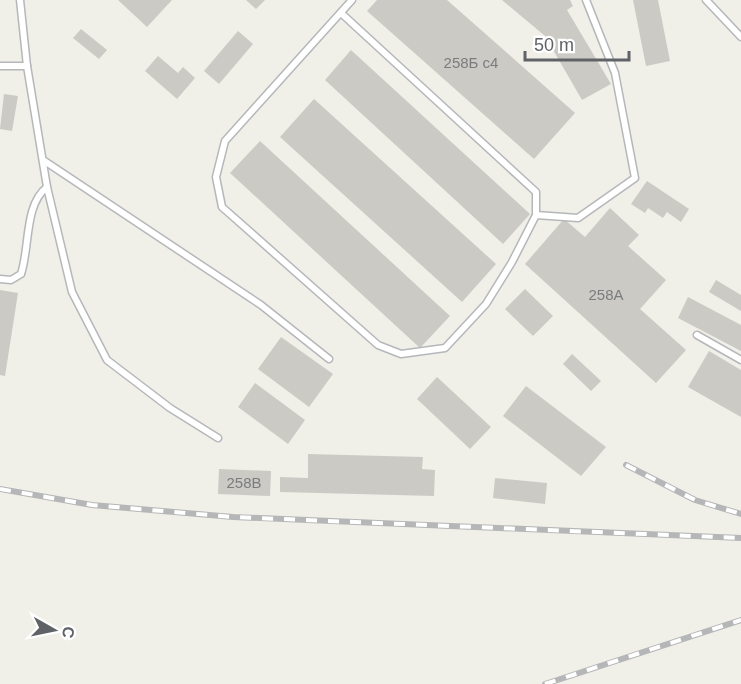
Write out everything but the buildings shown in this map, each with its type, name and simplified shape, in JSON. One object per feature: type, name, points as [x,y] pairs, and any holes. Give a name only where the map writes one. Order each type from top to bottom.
[{"type":"lane","points":[[20,0],[27,66],[47,187],[72,292],[106,360],[170,408],[218,438]]},
{"type":"lane","points":[[341,13],[536,192],[536,215],[513,262],[486,304],[445,348],[401,354],[378,345],[222,207],[216,177],[225,141],[352,0]]},
{"type":"lane","points":[[536,215],[578,218],[635,178],[615,73],[586,0]]},
{"type":"lane","points":[[706,0],[741,37]]},
{"type":"lane","points":[[0,66],[27,66]]},
{"type":"lane","points":[[43,160],[261,305],[329,359]]},
{"type":"lane","points":[[0,279],[11,280],[21,274],[27,257],[34,204],[37,195],[47,187]]},
{"type":"lane","points":[[697,335],[741,360]]},
{"type":"railway","points":[[626,465],[695,500],[741,514]]},
{"type":"railway","points":[[0,489],[92,505],[233,517],[741,538]]},
{"type":"railway","points":[[545,684],[741,620]]}]
